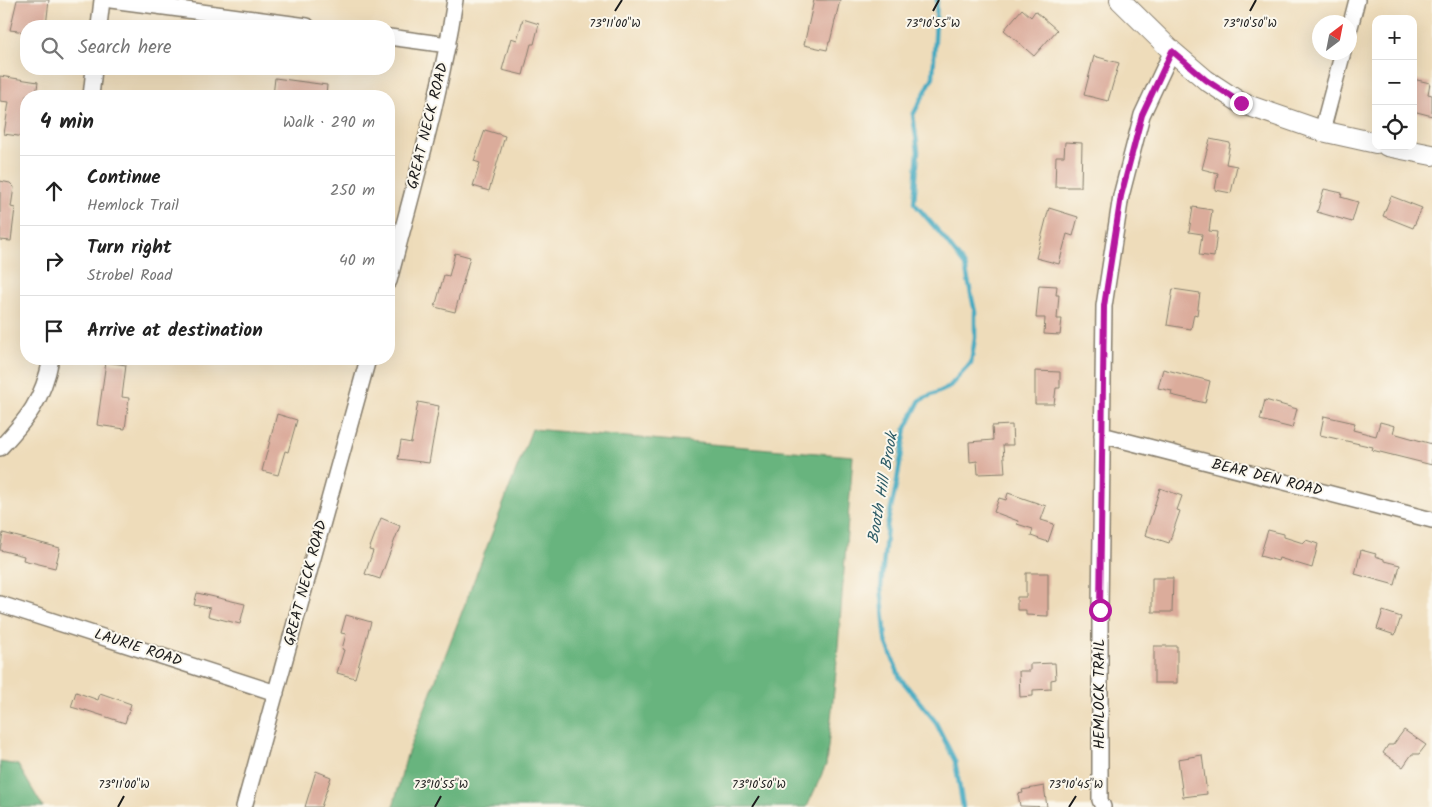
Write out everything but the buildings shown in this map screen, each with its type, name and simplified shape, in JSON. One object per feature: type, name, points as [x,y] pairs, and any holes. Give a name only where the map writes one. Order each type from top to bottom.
[{"type":"street","points":[[100,20],[102,0]]},
{"type":"street","points":[[111,0],[262,20]]},
{"type":"street","name":"GREAT NECK ROAD","points":[[395,258],[422,156],[448,45],[455,0]]},
{"type":"street","points":[[1120,0],[1172,51],[1206,80],[1241,103],[1322,131],[1372,143]]},
{"type":"street","points":[[1353,15],[1357,0]]},
{"type":"street","points":[[395,38],[448,45]]},
{"type":"street","name":"HEMLOCK TRAIL","points":[[1103,807],[1100,800],[1100,610],[1104,306],[1121,196],[1142,115],[1172,51]]},
{"type":"street","points":[[1322,131],[1341,60]]},
{"type":"street","points":[[91,90],[93,75]]},
{"type":"street","points":[[1407,150],[1432,155]]},
{"type":"street","points":[[0,448],[21,426],[38,402],[50,365]]},
{"type":"street","name":"GREAT NECK ROAD","points":[[244,807],[366,365]]},
{"type":"street","name":"BEAR DEN ROAD","points":[[1102,435],[1432,520]]},
{"type":"street","name":"LAURIE ROAD","points":[[0,604],[276,693]]},
{"type":"green space","points":[[532,429],[853,456],[836,672],[826,765],[807,807],[393,807],[407,755]]},
{"type":"green space","points":[[0,762],[18,765],[43,807],[0,807]]},
{"type":"waterway","name":"Booth Hill Brook","points":[[937,0],[933,77],[913,115],[918,151],[914,203],[965,266],[975,312],[975,338],[971,363],[948,388],[920,400],[906,428],[887,526],[881,587],[886,641],[900,678],[935,721],[955,761],[963,807]]},
{"type":"route","points":[[1100,610],[1104,306],[1121,196],[1142,115],[1172,51],[1206,80],[1241,103]]}]
